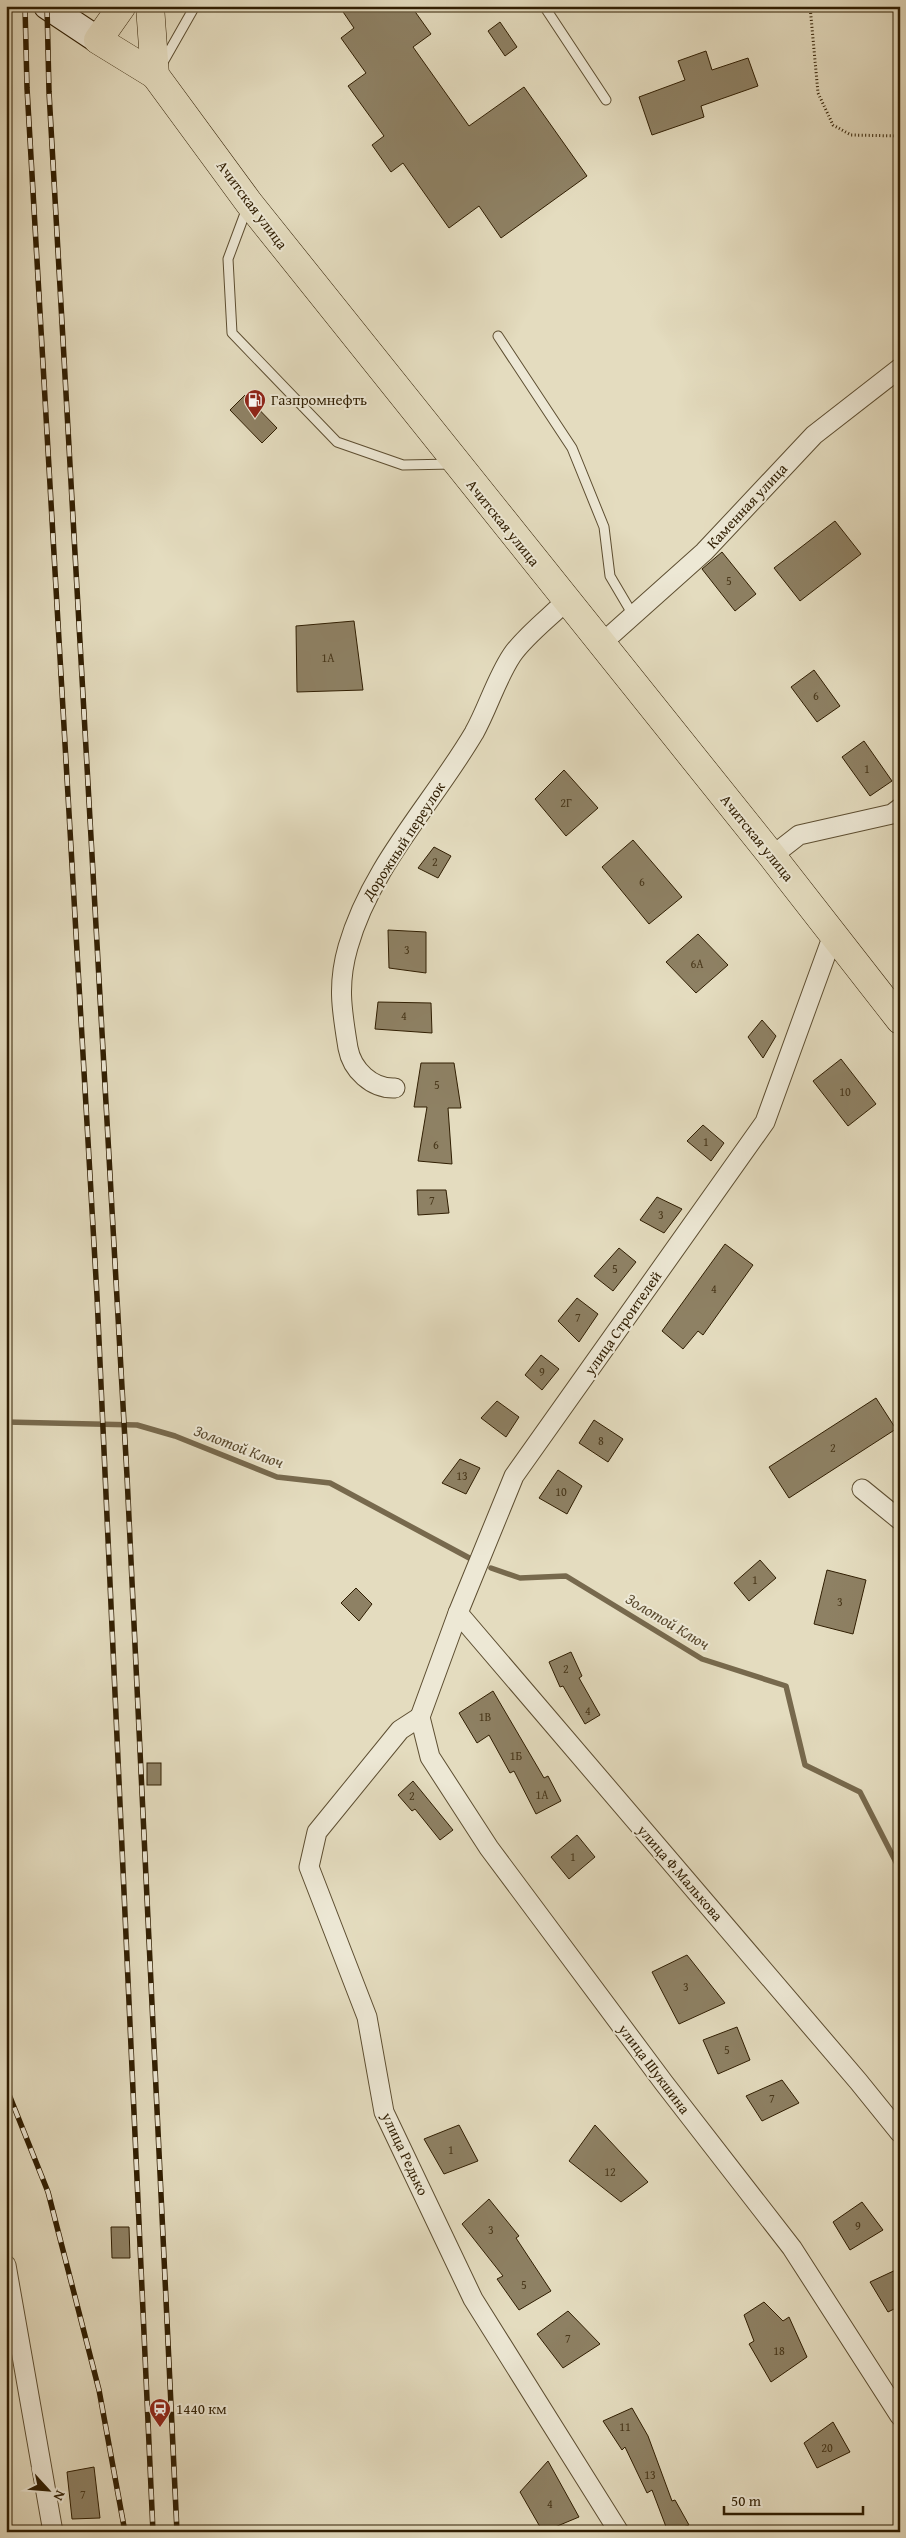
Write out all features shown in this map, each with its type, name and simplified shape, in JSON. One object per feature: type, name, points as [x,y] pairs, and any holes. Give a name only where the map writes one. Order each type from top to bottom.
[{"type":"main road","points":[[47,6],[155,75]]},
{"type":"main road","points":[[98,40],[122,6]]},
{"type":"main road","points":[[150,6],[155,75]]},
{"type":"main road","name":"Ачитская улица","points":[[155,75],[248,203],[455,464],[772,856],[900,1020]]},
{"type":"street","name":"Каменная улица","points":[[601,644],[704,552],[814,435],[899,370]]},
{"type":"street","name":"Дорожный переулок","points":[[395,1088],[381,1089],[367,1080],[350,1057],[339,995],[347,948],[364,903],[395,850],[474,732],[513,654],[566,601]]},
{"type":"street","points":[[772,856],[799,834],[892,814],[900,808]]},
{"type":"street","name":"улица Строителей","points":[[420,1717],[458,1613],[514,1476],[766,1122],[833,935]]},
{"type":"street","points":[[862,1489],[900,1520]]},
{"type":"street","name":"улица Ф.Малькова","points":[[458,1613],[858,2081],[900,2133]]},
{"type":"street","name":"улица Шукшина","points":[[420,1717],[430,1757],[489,1848],[664,2083],[792,2248],[900,2416]]},
{"type":"street","name":"улица Редько","points":[[420,1717],[400,1730],[317,1832],[309,1867],[367,2017],[384,2112],[473,2299],[619,2532]]},
{"type":"street","points":[[6,2265],[53,2532]]},
{"type":"lane","points":[[155,75],[195,6]]},
{"type":"lane","points":[[544,6],[606,100]]},
{"type":"lane","points":[[248,203],[228,259],[232,333],[337,442],[402,466],[455,464]]},
{"type":"lane","points":[[498,336],[572,448],[604,527],[610,576],[633,615]]},
{"type":"path","points":[[810,6],[818,93],[833,125],[851,135],[900,136]]},
{"type":"building","points":[[339,6],[411,6],[431,34],[413,47],[469,126],[524,87],[587,176],[501,238],[479,206],[449,228],[403,163],[391,172],[372,145],[384,136],[348,86],[366,73],[341,38],[354,28]]},
{"type":"building","points":[[500,22],[517,47],[505,56],[488,31]]},
{"type":"building","points":[[706,51],[712,70],[748,58],[758,86],[701,106],[704,117],[652,135],[639,97],[685,80],[678,61]]},
{"type":"building","points":[[245,395],[277,428],[262,443],[230,410]]},
{"type":"building","points":[[835,521],[861,554],[800,601],[774,568]]},
{"type":"building","points":[[722,552],[756,594],[735,611],[702,569]]},
{"type":"building","points":[[354,621],[363,690],[297,692],[296,626]]},
{"type":"building","points":[[814,670],[840,706],[817,722],[791,687]]},
{"type":"building","points":[[864,741],[892,781],[870,796],[842,757]]},
{"type":"building","points":[[564,770],[598,808],[566,836],[535,799]]},
{"type":"building","points":[[633,840],[682,897],[649,924],[602,867]]},
{"type":"building","points":[[434,847],[451,856],[438,878],[418,868]]},
{"type":"building","points":[[388,930],[426,932],[426,973],[389,968]]},
{"type":"building","points":[[698,934],[728,965],[696,993],[666,962]]},
{"type":"building","points":[[378,1002],[431,1003],[432,1033],[375,1029]]},
{"type":"building","points":[[762,1020],[776,1036],[763,1058],[748,1037]]},
{"type":"building","points":[[841,1059],[876,1104],[848,1126],[813,1081]]},
{"type":"building","points":[[421,1063],[454,1063],[461,1108],[448,1108],[452,1164],[418,1161],[427,1107],[414,1107]]},
{"type":"building","points":[[703,1125],[724,1143],[711,1161],[687,1141]]},
{"type":"building","points":[[417,1190],[446,1190],[449,1213],[418,1215]]},
{"type":"building","points":[[657,1197],[682,1209],[664,1233],[640,1220]]},
{"type":"building","points":[[725,1244],[753,1265],[703,1335],[698,1331],[683,1349],[662,1331]]},
{"type":"building","points":[[619,1248],[636,1262],[613,1291],[594,1276]]},
{"type":"building","points":[[577,1298],[598,1314],[579,1342],[558,1321]]},
{"type":"building","points":[[541,1355],[559,1369],[542,1390],[525,1375]]},
{"type":"building","points":[[876,1398],[896,1429],[789,1498],[769,1467]]},
{"type":"building","points":[[497,1401],[519,1417],[506,1437],[481,1418]]},
{"type":"building","points":[[594,1420],[623,1439],[608,1462],[579,1443]]},
{"type":"building","points":[[460,1459],[480,1468],[466,1494],[442,1483]]},
{"type":"building","points":[[558,1470],[582,1486],[567,1514],[539,1498]]},
{"type":"building","points":[[760,1560],[776,1578],[749,1601],[734,1583]]},
{"type":"building","points":[[827,1570],[866,1580],[853,1634],[814,1624]]},
{"type":"building","points":[[356,1588],[372,1604],[359,1621],[341,1603]]},
{"type":"building","points":[[571,1652],[582,1676],[579,1678],[600,1715],[585,1724],[563,1686],[560,1687],[549,1662]]},
{"type":"building","points":[[493,1691],[544,1778],[548,1776],[561,1801],[536,1814],[514,1771],[510,1773],[489,1735],[477,1743],[459,1713]]},
{"type":"building","points":[[147,1763],[161,1763],[161,1785],[147,1785]]},
{"type":"building","points":[[413,1781],[453,1830],[440,1840],[415,1809],[412,1811],[398,1795]]},
{"type":"building","points":[[577,1835],[595,1857],[569,1879],[551,1857]]},
{"type":"building","points":[[687,1955],[725,2003],[679,2024],[652,1972]]},
{"type":"building","points":[[737,2027],[750,2060],[718,2074],[703,2040]]},
{"type":"building","points":[[782,2080],[799,2103],[762,2121],[746,2096]]},
{"type":"building","points":[[459,2125],[478,2161],[444,2174],[424,2139]]},
{"type":"building","points":[[595,2125],[648,2182],[621,2202],[569,2161]]},
{"type":"building","points":[[489,2199],[519,2236],[516,2238],[551,2291],[519,2310],[497,2279],[503,2276],[462,2224]]},
{"type":"building","points":[[862,2202],[883,2230],[850,2250],[833,2222]]},
{"type":"building","points":[[111,2227],[129,2227],[130,2258],[112,2258]]},
{"type":"building","points":[[900,2268],[900,2306],[888,2312],[870,2282]]},
{"type":"building","points":[[764,2302],[783,2321],[789,2317],[807,2357],[771,2382],[749,2344],[754,2341],[744,2315]]},
{"type":"building","points":[[568,2311],[600,2344],[563,2368],[537,2334]]},
{"type":"building","points":[[632,2408],[648,2436],[672,2501],[675,2500],[689,2525],[668,2532],[652,2490],[647,2493],[625,2447],[622,2450],[603,2421]]},
{"type":"building","points":[[833,2422],[850,2452],[817,2468],[804,2443]]},
{"type":"building","points":[[548,2461],[579,2517],[543,2532],[520,2492]]},
{"type":"building","points":[[94,2467],[100,2518],[72,2519],[67,2472]]},
{"type":"waterway","name":"Золотой Ключ","points":[[6,1422],[137,1425],[175,1436],[277,1477],[330,1483],[473,1560]]},
{"type":"waterway","name":"Золотой Ключ","points":[[491,1568],[520,1578],[566,1576],[702,1659],[786,1686],[805,1765],[860,1792],[900,1870]]},
{"type":"railway","points":[[25,6],[27,88],[97,1296],[153,2532]]},
{"type":"railway","points":[[47,6],[49,92],[127,1476],[177,2532]]},
{"type":"railway","points":[[6,2087],[48,2192],[99,2390],[125,2532]]},
{"type":"place","name":"Газпромнефть","points":[[255,419]]},
{"type":"place","name":"1440 км","points":[[160,2428]]}]
